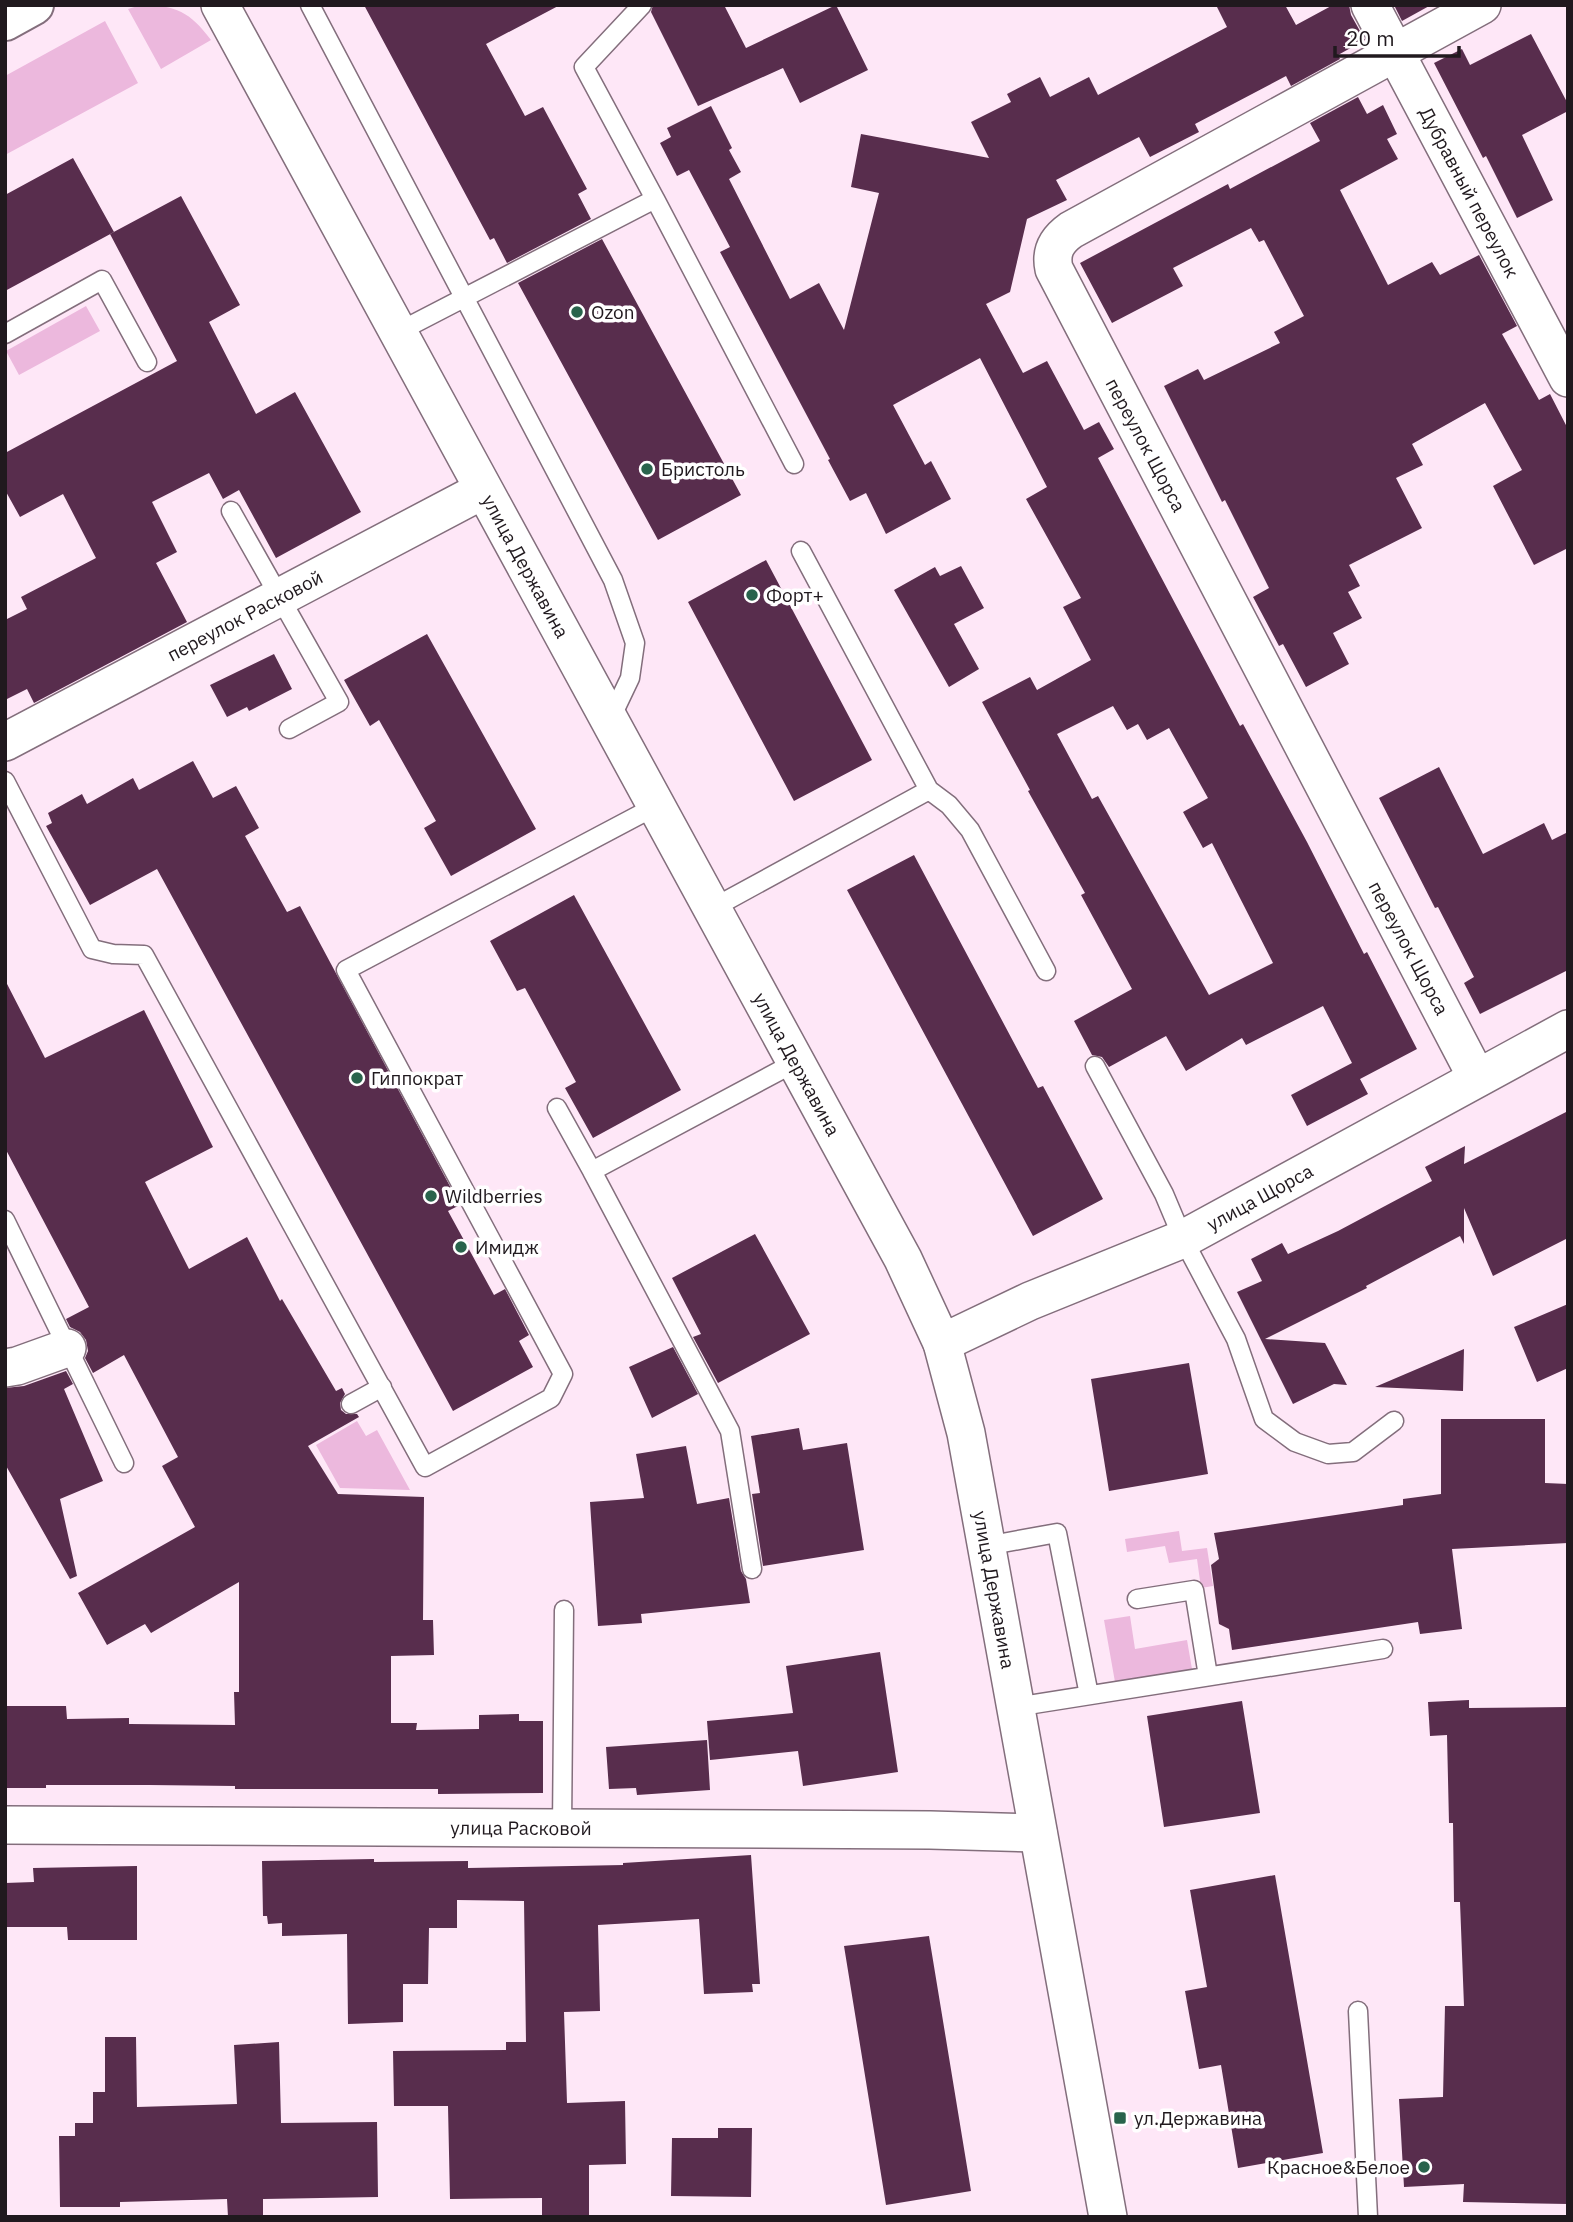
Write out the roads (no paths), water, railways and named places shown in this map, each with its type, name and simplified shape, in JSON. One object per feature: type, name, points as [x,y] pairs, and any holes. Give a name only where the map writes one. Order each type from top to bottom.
[{"type":"main road","points":[[5,21],[33,5]]},
{"type":"street","name":"улица Державина","points":[[220,5],[903,1259],[942,1343],[965,1433],[1108,2217]]},
{"type":"street","name":"Дубравный переулок","points":[[1370,5],[1568,378]]},
{"type":"street","name":"переулок Щорса","points":[[1477,1078],[1054,269],[1052,259],[1053,249],[1071,230],[1482,5]]},
{"type":"street","name":"переулок Расковой","points":[[5,742],[483,490]]},
{"type":"street","name":"улица Щорса","points":[[942,1343],[1030,1301],[1183,1239],[1568,1029]]},
{"type":"street","points":[[5,1368],[67,1348]]},
{"type":"street","name":"улица Расковой","points":[[5,1825],[1038,1833]]},
{"type":"lane","points":[[310,5],[613,580],[635,643],[630,678],[610,720]]},
{"type":"lane","points":[[642,5],[584,67],[794,464]]},
{"type":"lane","points":[[398,332],[655,199]]},
{"type":"lane","points":[[5,334],[102,280],[147,362]]},
{"type":"lane","points":[[231,511],[339,702],[289,729]]},
{"type":"lane","points":[[800,551],[929,790],[949,805],[970,830],[1046,971]]},
{"type":"lane","points":[[5,781],[92,949],[113,954],[144,954],[425,1467],[551,1398],[563,1374],[346,970],[656,806]]},
{"type":"lane","points":[[713,908],[929,790]]},
{"type":"lane","points":[[592,1171],[796,1062]]},
{"type":"lane","points":[[1095,1066],[1164,1194],[1183,1239],[1236,1339],[1264,1419],[1295,1442],[1328,1454],[1353,1452],[1394,1421]]},
{"type":"lane","points":[[557,1108],[730,1431],[752,1569]]},
{"type":"lane","points":[[5,1220],[124,1463]]},
{"type":"lane","points":[[351,1404],[382,1387]]},
{"type":"lane","points":[[986,1546],[1057,1533],[1089,1695]]},
{"type":"lane","points":[[1137,1599],[1194,1590],[1208,1676]]},
{"type":"lane","points":[[562,1828],[565,1610]]},
{"type":"lane","points":[[1016,1707],[1383,1649]]},
{"type":"lane","points":[[1358,2011],[1368,2217]]},
{"type":"place","name":"Ozon","points":[[577,312]]},
{"type":"place","name":"Бристоль","points":[[647,469]]},
{"type":"place","name":"Форт+","points":[[752,595]]},
{"type":"place","name":"Гиппократ","points":[[357,1078]]},
{"type":"place","name":"Wildberries","points":[[431,1196]]},
{"type":"place","name":"Имидж","points":[[461,1247]]},
{"type":"place","name":"ул.Державина","points":[[1120,2118]]},
{"type":"place","name":"Красное&Белое","points":[[1424,2167]]}]
